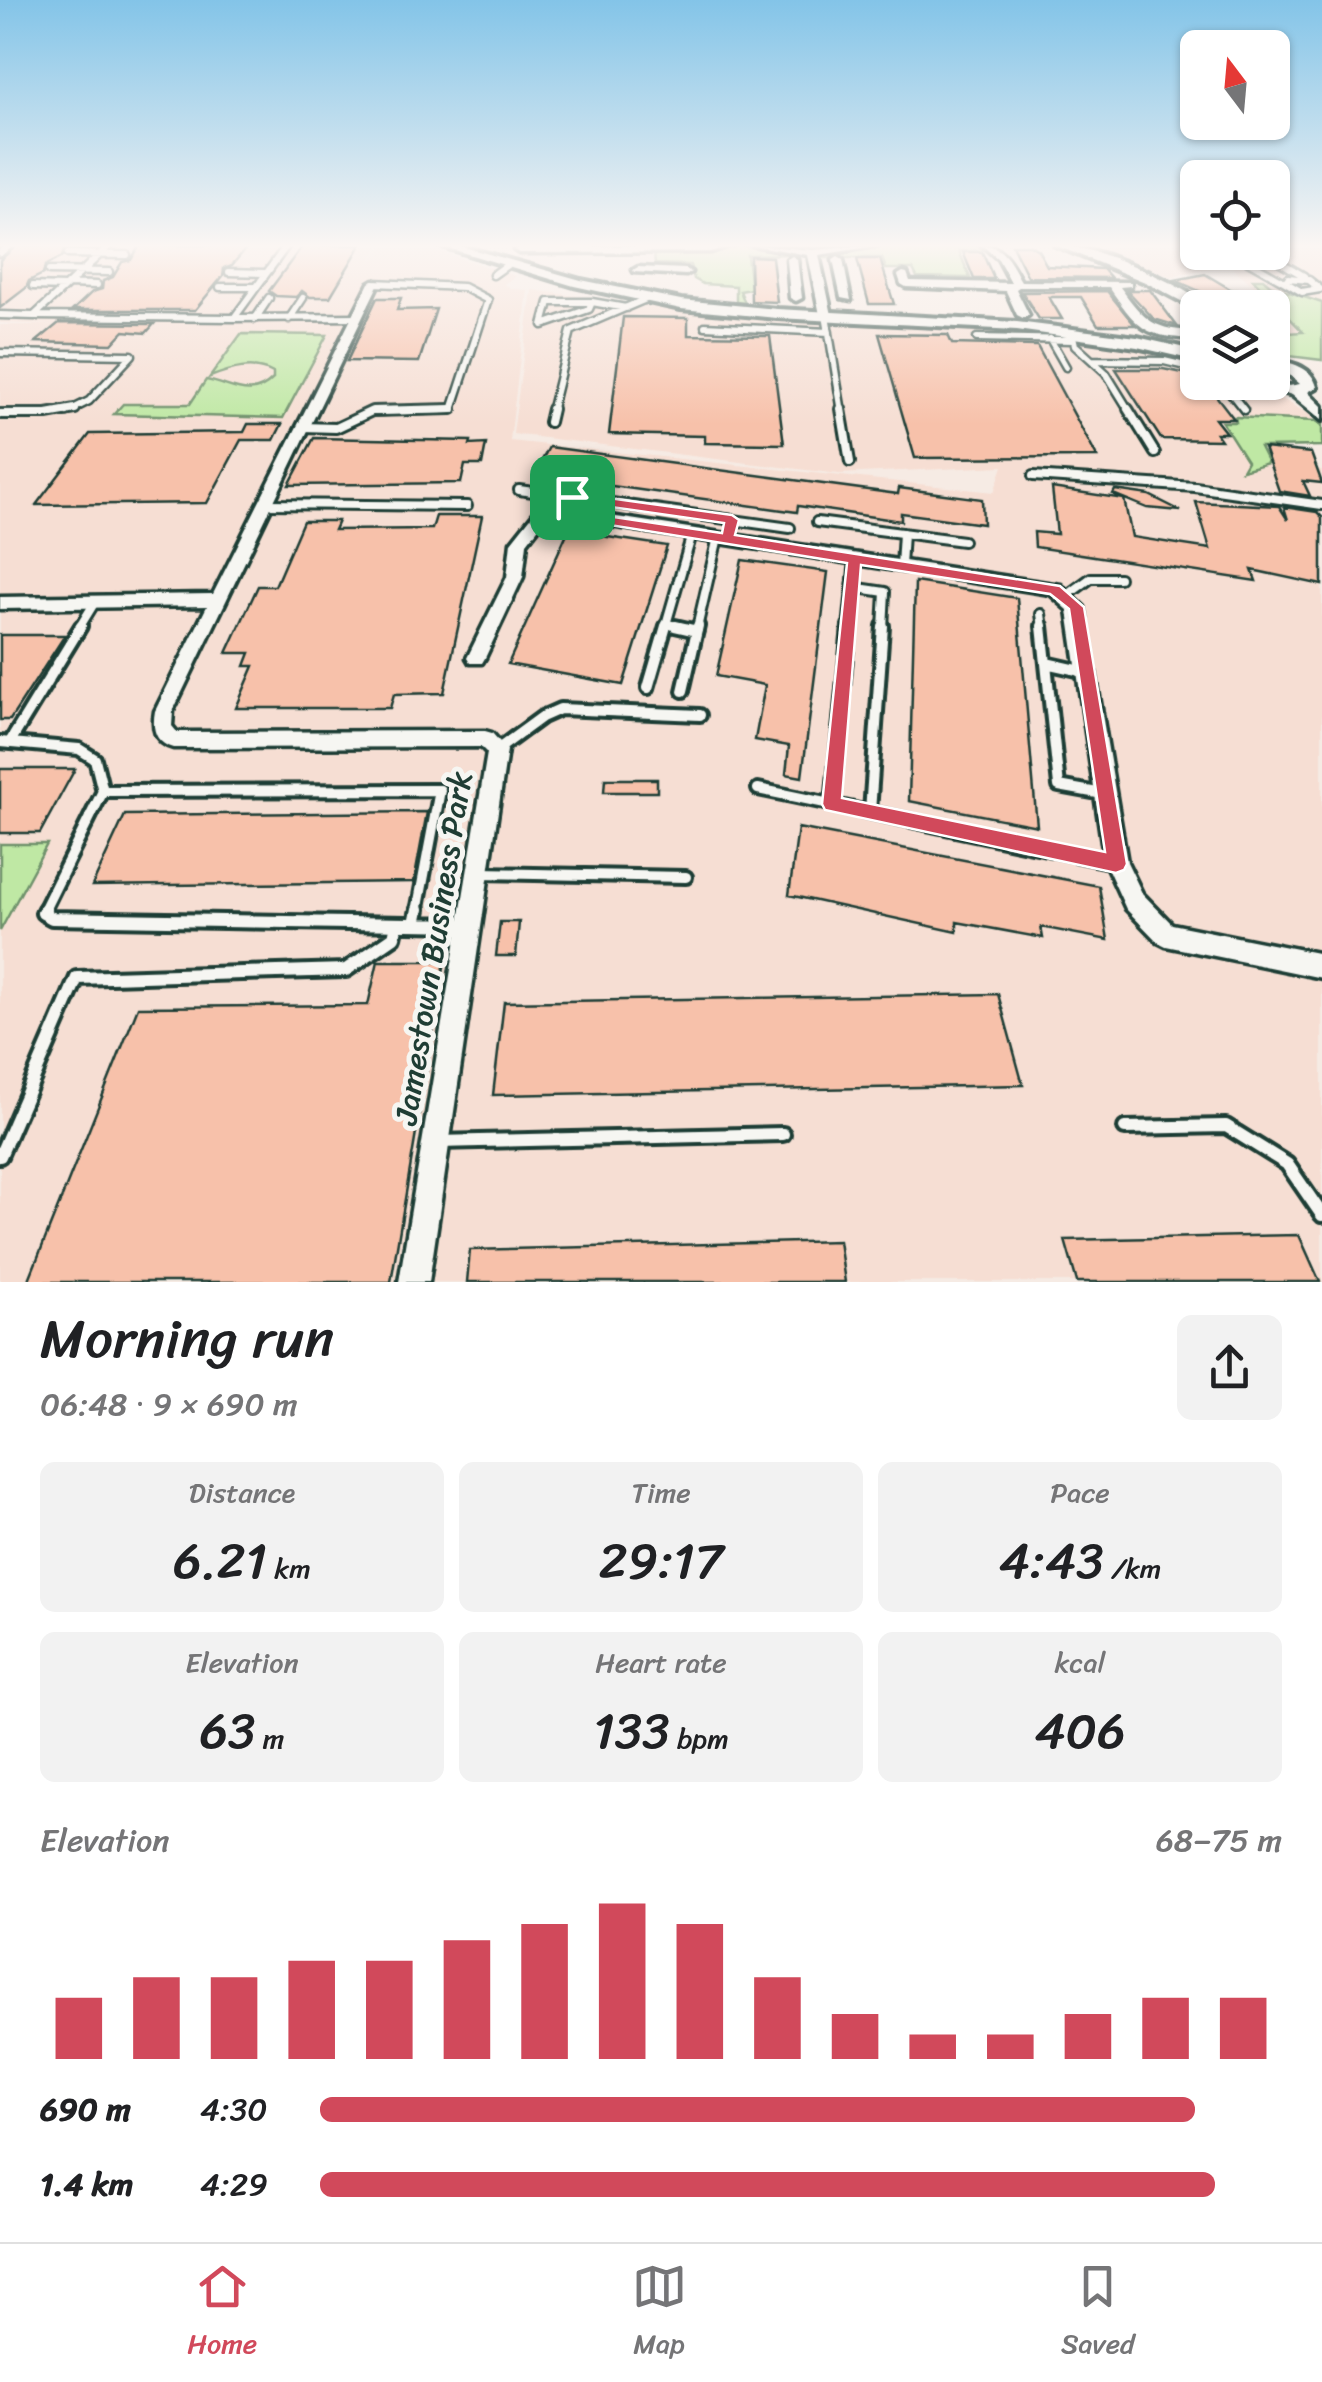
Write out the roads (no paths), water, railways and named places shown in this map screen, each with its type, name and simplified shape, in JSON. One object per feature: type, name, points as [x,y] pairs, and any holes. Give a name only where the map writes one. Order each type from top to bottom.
[{"type":"street","name":"Jamestown Business Park","points":[[363,305],[164,711],[162,729],[173,740],[485,739],[497,750],[414,1282]]},
{"type":"street","points":[[699,305],[994,322],[1180,355]]},
{"type":"street","points":[[824,305],[826,315]]},
{"type":"street","points":[[1020,305],[1023,315]]},
{"type":"street","points":[[1131,305],[1144,328],[1180,335]]},
{"type":"street","points":[[1309,382],[1322,416]]},
{"type":"street","points":[[476,658],[515,577],[519,542],[539,517],[568,506],[692,534],[1055,590],[1076,607],[1116,864],[1134,902],[1166,934],[1322,966]]},
{"type":"street","points":[[0,603],[218,600]]},
{"type":"lane","points":[[34,316],[46,305]]},
{"type":"lane","points":[[234,318],[244,305]]},
{"type":"lane","points":[[255,318],[264,305]]},
{"type":"lane","points":[[289,319],[298,305]]},
{"type":"lane","points":[[303,427],[336,428],[372,411],[452,410],[486,305]]},
{"type":"lane","points":[[548,305],[543,325],[591,305]]},
{"type":"lane","points":[[608,305],[626,308]]},
{"type":"lane","points":[[550,422],[568,335],[629,305]]},
{"type":"lane","points":[[0,315],[289,319],[358,316]]},
{"type":"lane","points":[[826,315],[850,462]]},
{"type":"lane","points":[[705,326],[828,332]]},
{"type":"lane","points":[[976,338],[1072,336],[1106,374],[1155,453]]},
{"type":"lane","points":[[1050,339],[1066,368]]},
{"type":"lane","points":[[0,353],[132,355],[94,400],[76,412],[61,416],[0,414]]},
{"type":"lane","points":[[1092,360],[1180,360]]},
{"type":"lane","points":[[1236,400],[1244,410]]},
{"type":"lane","points":[[1033,476],[1195,487],[1322,505]]},
{"type":"lane","points":[[519,490],[568,506],[790,528]]},
{"type":"lane","points":[[266,504],[467,506]]},
{"type":"lane","points":[[684,691],[722,538],[732,520]]},
{"type":"lane","points":[[816,522],[964,541]]},
{"type":"lane","points":[[901,566],[903,533]]},
{"type":"lane","points":[[648,688],[692,534]]},
{"type":"lane","points":[[832,804],[854,559]]},
{"type":"lane","points":[[1065,598],[1091,578],[1119,578]]},
{"type":"lane","points":[[852,587],[884,592],[870,812]]},
{"type":"lane","points":[[95,602],[5,742],[79,749],[95,759],[103,791],[44,913],[52,918],[468,925]]},
{"type":"lane","points":[[1040,614],[1059,786],[1106,794]]},
{"type":"lane","points":[[666,624],[697,632]]},
{"type":"lane","points":[[1046,663],[1086,672]]},
{"type":"lane","points":[[497,750],[542,717],[560,710],[700,715]]},
{"type":"lane","points":[[758,789],[1116,864]]},
{"type":"lane","points":[[103,791],[440,790],[415,924]]},
{"type":"lane","points":[[476,872],[686,877]]},
{"type":"lane","points":[[0,1156],[76,978],[346,970],[394,937],[397,924]]},
{"type":"lane","points":[[1125,1128],[1226,1126],[1288,1164],[1322,1214]]},
{"type":"lane","points":[[436,1142],[782,1134]]}]
